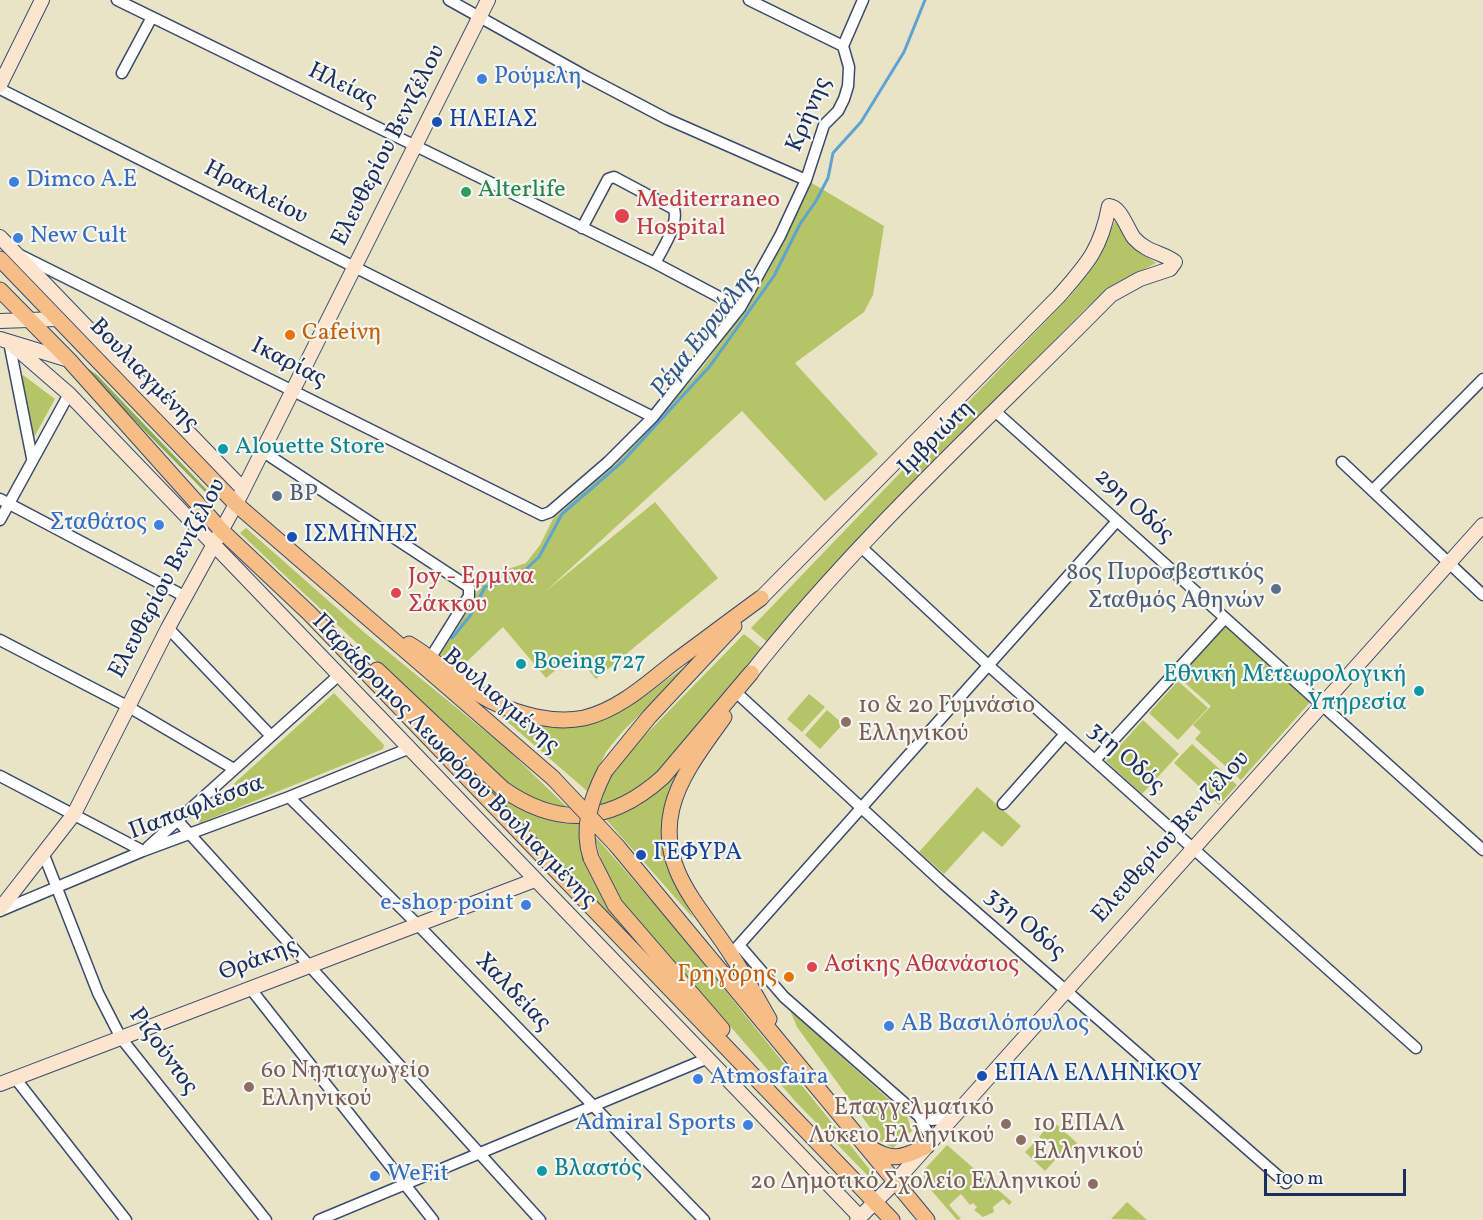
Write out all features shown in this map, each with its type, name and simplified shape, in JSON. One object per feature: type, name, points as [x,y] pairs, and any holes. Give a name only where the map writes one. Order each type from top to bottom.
[{"type":"main road","name":"Βουλιαγμένης","points":[[0,259],[236,504],[553,778],[617,846],[927,1220]]},
{"type":"main road","name":"Βουλιαγμένης","points":[[0,290],[69,360],[222,531],[310,614],[788,1111],[882,1213]]},
{"type":"main road","points":[[379,628],[431,657],[479,694],[501,706],[550,719],[584,718],[631,695],[761,598]]},
{"type":"main road","points":[[761,598],[649,717],[605,771],[587,822],[587,842],[591,858],[615,905],[760,1072],[788,1111]]},
{"type":"main road","points":[[310,614],[368,661],[503,789],[534,806],[571,816],[608,811],[647,791],[669,769],[751,673]]},
{"type":"main road","points":[[751,673],[678,792],[672,808],[669,837],[674,864],[683,887],[735,950],[793,1059]]},
{"type":"main road","points":[[862,1143],[891,1158],[905,1156],[930,1143]]},
{"type":"street","points":[[0,87],[42,0]]},
{"type":"street","name":"Ηλείας","points":[[117,0],[655,263],[740,309]]},
{"type":"street","points":[[449,0],[481,16],[587,78],[667,119],[806,180]]},
{"type":"street","name":"Ελευθερίου Βενιζέλου","points":[[0,910],[74,814],[184,596],[236,504],[488,0]]},
{"type":"street","points":[[749,0],[843,46],[863,0]]},
{"type":"street","points":[[122,73],[152,17]]},
{"type":"street","name":"Κρήνης","points":[[542,515],[550,512],[608,462],[653,417],[740,309],[780,236],[806,180],[821,132],[838,111],[848,86],[849,68],[843,46]]},
{"type":"street","name":"Ηρακλείου","points":[[0,87],[354,268],[653,417]]},
{"type":"street","points":[[582,228],[608,179],[614,177],[627,182],[674,209],[676,215],[655,263]]},
{"type":"street","name":"Ιμβριώτη","points":[[751,673],[860,546],[1111,295],[1140,279],[1170,269],[1175,262],[1137,241],[1117,210],[1109,206],[1104,235],[1088,264],[1059,297],[761,598]]},
{"type":"street","points":[[0,237],[243,489]]},
{"type":"street","name":"Ικαρίας","points":[[14,252],[542,515]]},
{"type":"street","points":[[0,321],[57,319]]},
{"type":"street","points":[[32,458],[5,341],[69,360]]},
{"type":"street","name":"Παράδρομος Λεωφόρου Βουλιαγμένης","points":[[5,341],[69,394],[859,1218]]},
{"type":"street","points":[[1373,490],[1483,379]]},
{"type":"street","points":[[0,520],[4,501],[69,394]]},
{"type":"street","name":"29η Οδός","points":[[996,412],[1483,850]]},
{"type":"street","points":[[262,451],[470,586],[469,596],[431,657]]},
{"type":"street","points":[[1342,462],[1483,595]]},
{"type":"street","points":[[227,472],[243,472],[254,467]]},
{"type":"street","points":[[4,501],[184,596]]},
{"type":"street","points":[[952,1118],[932,1120],[919,1116],[784,997],[735,950],[1117,521]]},
{"type":"street","name":"Ελευθερίου Βενιζέλου","points":[[859,1218],[882,1213],[895,1182],[1483,525]]},
{"type":"street","name":"31η Οδός","points":[[860,546],[988,665],[1416,1048]]},
{"type":"street","points":[[1095,760],[1225,618]]},
{"type":"street","points":[[168,627],[271,736]]},
{"type":"street","points":[[0,640],[127,706],[234,769]]},
{"type":"street","points":[[0,776],[143,851],[339,675]]},
{"type":"street","name":"33η Οδός","points":[[739,695],[860,809],[1286,1183]]},
{"type":"street","points":[[1003,804],[1065,734]]},
{"type":"street","name":"Παπαφλέσσα","points":[[0,910],[143,851],[289,797],[410,748]]},
{"type":"street","name":"Χαλδείας","points":[[289,797],[417,924],[704,1220]]},
{"type":"street","points":[[178,821],[540,1220]]},
{"type":"street","name":"Ριζούντος","points":[[44,855],[98,993],[121,1038],[266,1220]]},
{"type":"street","name":"Θράκης","points":[[0,1084],[535,880]]},
{"type":"street","points":[[250,988],[433,1220]]},
{"type":"street","points":[[319,1220],[706,1059]]},
{"type":"street","points":[[15,1078],[126,1220]]},
{"type":"street","points":[[919,1116],[930,1143]]},
{"type":"green space","points":[[810,182],[884,226],[873,295],[864,312],[795,363],[878,454],[825,501],[742,411],[546,591],[655,502],[718,578],[596,679],[575,654],[546,678],[503,627],[457,671],[440,655],[474,601],[479,584],[490,575],[526,563],[540,545],[553,519],[623,456],[698,373],[740,317],[772,264]]},
{"type":"green space","points":[[1115,221],[1133,246],[1156,263],[1117,283],[1086,308],[838,562],[767,642],[751,628],[1072,294],[1094,266]]},
{"type":"green space","points":[[73,358],[97,375],[207,490],[205,492]]},
{"type":"green space","points":[[23,375],[55,399],[33,439],[21,378]]},
{"type":"green space","points":[[246,528],[365,633],[507,749],[570,810],[542,804],[499,777],[240,533]]},
{"type":"green space","points":[[1225,623],[1312,700],[1241,780],[1195,739],[1201,732],[1193,725],[1211,706],[1177,676]]},
{"type":"green space","points":[[744,634],[761,648],[655,778],[645,786],[598,810],[610,776],[619,762]]},
{"type":"green space","points":[[700,655],[622,732],[606,752],[587,791],[495,711],[518,720],[616,712],[644,697]]},
{"type":"green space","points":[[1178,681],[1208,708],[1178,740],[1149,713]]},
{"type":"green space","points":[[334,693],[384,745],[383,749],[200,823],[196,821],[196,818]]},
{"type":"green space","points":[[809,694],[825,707],[802,732],[787,719]]},
{"type":"green space","points":[[827,710],[843,724],[820,749],[805,735]]},
{"type":"green space","points":[[1143,720],[1179,754],[1142,794],[1106,761]]},
{"type":"green space","points":[[701,739],[669,797],[681,894],[694,919],[604,817]]},
{"type":"green space","points":[[441,740],[492,785],[581,820],[582,842],[650,955],[647,958]]},
{"type":"green space","points":[[1192,744],[1237,785],[1219,805],[1174,763]]},
{"type":"green space","points":[[977,787],[1021,826],[1002,847],[983,831],[944,874],[919,852]]},
{"type":"green space","points":[[594,835],[665,916],[875,1176],[871,1179],[795,1101],[618,897],[607,880]]},
{"type":"green space","points":[[790,1010],[907,1116],[912,1131],[893,1148],[879,1140],[797,1027]]},
{"type":"green space","points":[[1053,1121],[1077,1143],[1064,1158],[1039,1137]]},
{"type":"green space","points":[[1035,1142],[1055,1160],[1045,1171],[1025,1152]]},
{"type":"green space","points":[[947,1145],[1012,1202],[1009,1205],[1003,1199],[993,1207],[994,1212],[983,1217],[974,1210],[977,1207],[973,1203],[970,1205],[961,1194],[949,1205],[961,1219],[957,1220],[924,1182],[924,1170]]},
{"type":"green space","points":[[1127,1202],[1147,1220],[1111,1219]]},
{"type":"waterway","name":"Ρέμα Ευρυάλης","points":[[452,638],[470,616],[485,587],[509,581],[539,557],[562,514],[623,461],[710,366],[774,276],[800,224],[828,178],[833,153],[861,122],[904,52],[925,0]]},
{"type":"place","name":"Ρούμελη","points":[[482,79]]},
{"type":"place","name":"ΗΛΕΙΑΣ","points":[[437,122]]},
{"type":"place","name":"Dimco Α.Ε","points":[[14,182]]},
{"type":"place","name":"Alterlife","points":[[466,192]]},
{"type":"place","name":"Mediterraneo Hospital","points":[[622,216]]},
{"type":"place","name":"New Cult","points":[[18,238]]},
{"type":"place","name":"Cafeίνη","points":[[290,335]]},
{"type":"place","name":"Alouette Store","points":[[223,449]]},
{"type":"place","name":"BP","points":[[277,496]]},
{"type":"place","name":"Σταθάτος","points":[[159,525]]},
{"type":"place","name":"ΙΣΜΗΝΗΣ","points":[[292,537]]},
{"type":"place","name":"8ος Πυροσβεστικός Σταθμός Αθηνών","points":[[1276,589]]},
{"type":"place","name":"Joy - Ερμίνα Σάκκου","points":[[396,593]]},
{"type":"place","name":"Boeing 727","points":[[521,664]]},
{"type":"place","name":"Εθνική Μετεωρολογική Υπηρεσία","points":[[1419,691]]},
{"type":"place","name":"1ο & 2ο Γυμνάσιο Ελληνικού","points":[[846,722]]},
{"type":"place","name":"ΓΕΦΥΡΑ","points":[[641,855]]},
{"type":"place","name":"e-shop point","points":[[526,905]]},
{"type":"place","name":"Ασίκης Αθανάσιος","points":[[812,967]]},
{"type":"place","name":"Γρηγόρης","points":[[789,977]]},
{"type":"place","name":"ΑΒ Βασιλόπουλος","points":[[889,1026]]},
{"type":"place","name":"ΕΠΑΛ ΕΛΛΗΝΙΚΟΥ","points":[[982,1076]]},
{"type":"place","name":"Atmosfaira","points":[[698,1079]]},
{"type":"place","name":"6ο Νηπιαγωγείο Ελληνικού","points":[[249,1087]]},
{"type":"place","name":"Επαγγελματικό Λύκειο Ελληνικού","points":[[1006,1124]]},
{"type":"place","name":"Admiral Sports","points":[[748,1125]]},
{"type":"place","name":"1ο ΕΠΑΛ Ελληνικού","points":[[1021,1140]]},
{"type":"place","name":"Βλαστός","points":[[542,1171]]},
{"type":"place","name":"WeFit","points":[[375,1176]]},
{"type":"place","name":"2ο Δημοτικό Σχολείο Ελληνικού","points":[[1093,1184]]}]
